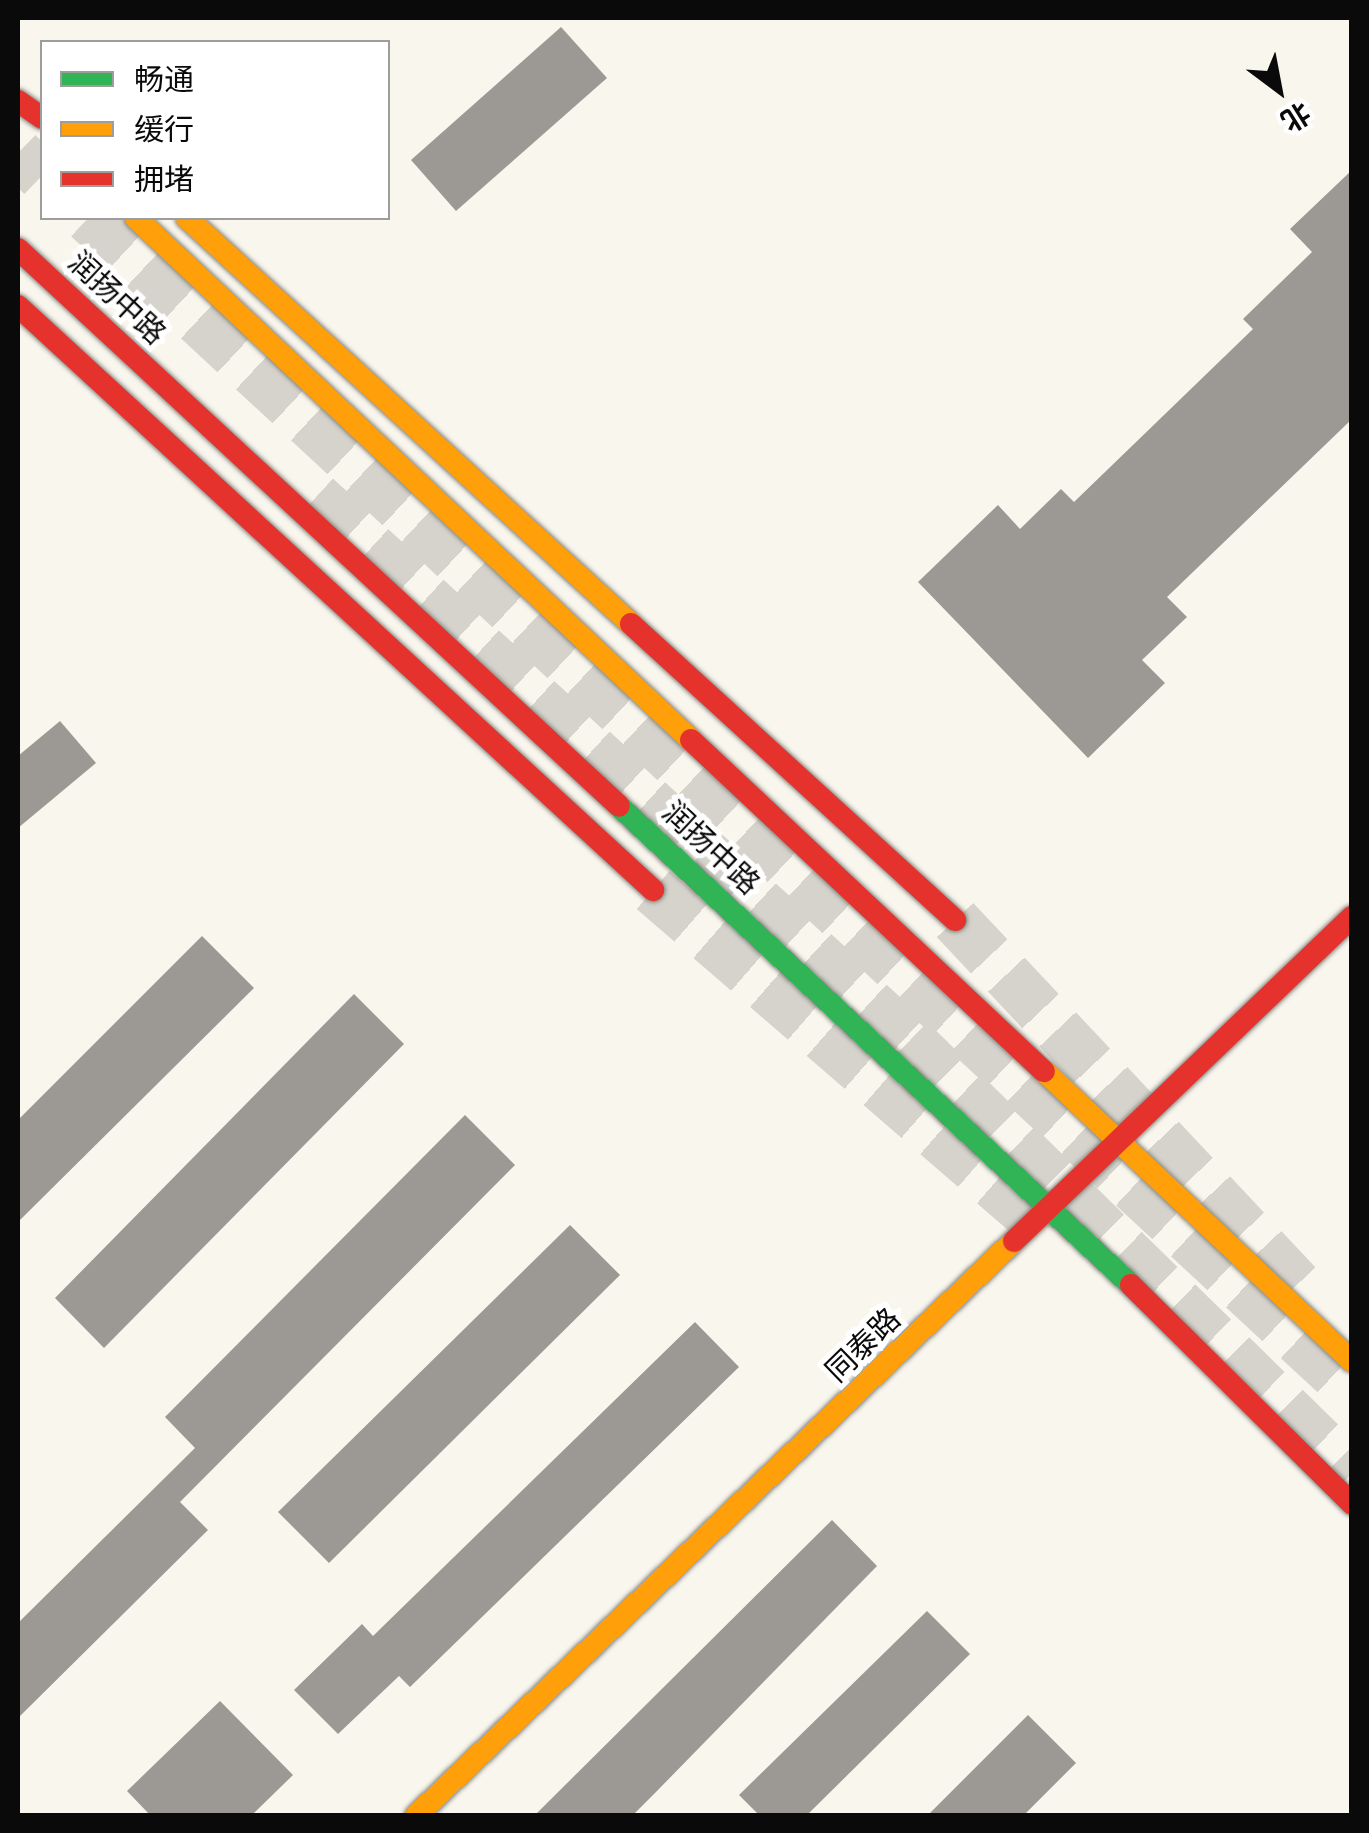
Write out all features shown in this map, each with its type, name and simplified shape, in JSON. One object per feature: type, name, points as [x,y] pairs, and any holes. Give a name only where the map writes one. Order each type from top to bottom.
[{"type":"main road","points":[[18,104],[40,117]]},
{"type":"main road","points":[[18,104],[40,128]]},
{"type":"main road","points":[[138,220],[1352,1362]]},
{"type":"main road","points":[[189,220],[955,920]]},
{"type":"main road","name":"润扬中路","points":[[18,249],[1052,1208],[1352,1504]]},
{"type":"main road","points":[[18,306],[653,890]]},
{"type":"main road","name":"同泰路","points":[[416,1816],[1052,1208],[1124,1144],[1352,918]]},
{"type":"building","points":[[561,27],[607,78],[456,211],[411,160]]},
{"type":"building","points":[[1352,170],[1352,419],[1167,597],[1187,617],[1142,660],[1165,683],[1088,758],[918,582],[998,505],[1020,529],[1061,489],[1074,502],[1253,329],[1243,319],[1312,252],[1290,229]]},
{"type":"building","points":[[60,721],[96,763],[18,828],[18,756]]},
{"type":"building","points":[[202,936],[254,988],[18,1222],[18,1120]]},
{"type":"building","points":[[354,994],[404,1044],[104,1348],[55,1298]]},
{"type":"building","points":[[465,1115],[515,1165],[180,1502],[208,1530],[18,1718],[18,1623],[195,1448],[165,1417]]},
{"type":"building","points":[[570,1225],[620,1275],[329,1563],[278,1512]]},
{"type":"building","points":[[695,1322],[739,1367],[410,1687],[399,1676],[338,1734],[294,1690],[362,1624],[373,1636]]},
{"type":"building","points":[[832,1520],[877,1566],[632,1816],[534,1816]]},
{"type":"building","points":[[927,1611],[970,1654],[806,1816],[760,1816],[739,1795]]},
{"type":"building","points":[[220,1701],[293,1775],[251,1816],[151,1816],[127,1791]]},
{"type":"building","points":[[1028,1715],[1076,1763],[1023,1816],[927,1816]]},
{"type":"tunnel","points":[[18,153],[40,174]]},
{"type":"tunnel","points":[[90,220],[1352,1390]]},
{"type":"tunnel","points":[[316,497],[910,1040],[1352,1473]]},
{"type":"tunnel","points":[[653,890],[1046,1230]]},
{"type":"tunnel","points":[[955,920],[1310,1298]]},
{"type":"traffic: fast","points":[[619,806],[1131,1285]]},
{"type":"traffic: slow","points":[[138,220],[691,740]]},
{"type":"traffic: slow","points":[[189,220],[631,624]]},
{"type":"traffic: slow","points":[[1044,1071],[1352,1361]]},
{"type":"traffic: slow","points":[[416,1816],[1014,1241]]},
{"type":"traffic: jam","points":[[18,101],[40,117]]},
{"type":"traffic: jam","points":[[18,249],[619,806]]},
{"type":"traffic: jam","points":[[18,306],[653,890]]},
{"type":"traffic: jam","points":[[631,624],[955,920]]},
{"type":"traffic: jam","points":[[691,740],[1044,1071]]},
{"type":"traffic: jam","points":[[1014,1241],[1352,917]]},
{"type":"traffic: jam","points":[[1131,1285],[1352,1504]]}]
